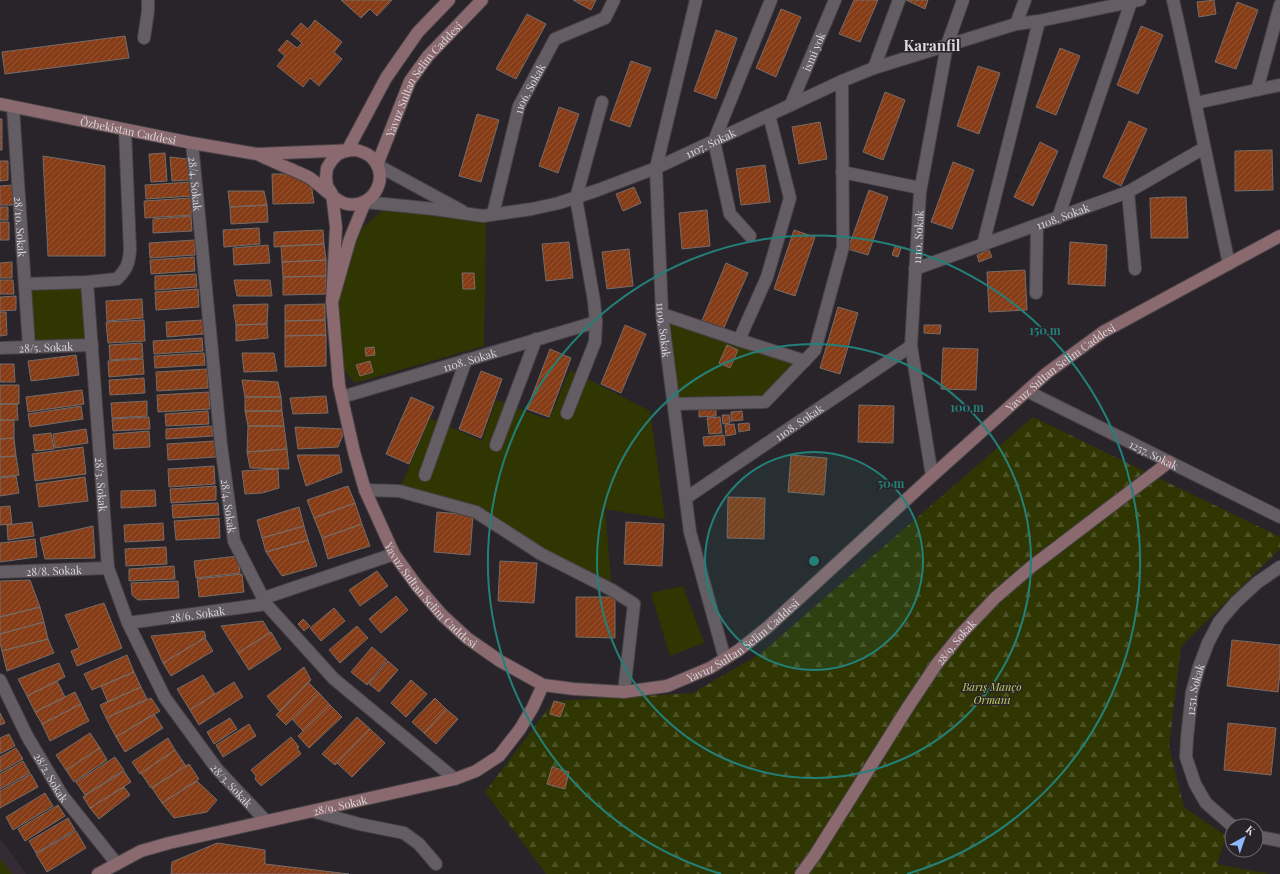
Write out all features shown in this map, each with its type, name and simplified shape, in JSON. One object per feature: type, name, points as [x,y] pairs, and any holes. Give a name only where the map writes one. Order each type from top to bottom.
[{"type":"street","points":[[144,38],[148,0]]},
{"type":"street","points":[[257,154],[347,151],[356,150],[365,153],[378,165],[380,173],[377,190],[372,197],[365,202],[356,205],[338,201],[327,186],[327,168],[338,154],[347,151],[386,78],[418,32],[449,0]]},
{"type":"street","name":"Yavuz Sultan Selim Caddesi","points":[[378,165],[410,81],[428,56],[482,0]]},
{"type":"street","name":"1106. Sokak","points":[[493,214],[519,106],[555,39],[606,18],[614,0]]},
{"type":"street","name":"1109. Sokak","points":[[696,0],[656,168],[662,314],[690,532],[724,659]]},
{"type":"street","points":[[750,236],[730,214],[714,141],[771,0]]},
{"type":"street","name":"ismi yok","points":[[791,104],[835,0]]},
{"type":"street","points":[[874,68],[899,0]]},
{"type":"street","name":"1110. Sokak","points":[[932,476],[911,346],[920,188],[947,45],[963,0]]},
{"type":"street","points":[[1016,24],[1025,0]]},
{"type":"street","points":[[1173,0],[1229,264]]},
{"type":"street","points":[[1058,218],[1136,1]]},
{"type":"street","name":"1107. Sokak","points":[[365,202],[483,216],[559,203],[656,168],[791,104],[874,68],[1016,24],[1039,21],[1102,4],[1136,1]]},
{"type":"street","points":[[1257,90],[1280,4]]},
{"type":"street","points":[[983,245],[1039,21]]},
{"type":"street","points":[[674,404],[765,402],[815,350],[843,247],[842,81]]},
{"type":"street","points":[[1196,103],[1280,85]]},
{"type":"street","points":[[567,413],[596,342],[594,301],[576,198],[602,102]]},
{"type":"street","name":"Özbekistan Caddesi","points":[[0,104],[192,144],[257,154]]},
{"type":"street","name":"28/10. Sokak","points":[[13,107],[29,347]]},
{"type":"street","points":[[739,340],[766,277],[790,198],[769,115]]},
{"type":"street","points":[[25,284],[87,282],[118,279],[124,272],[129,261],[125,130]]},
{"type":"street","name":"28/4. Sokak","points":[[192,144],[220,445],[234,541],[265,601],[334,679],[455,779]]},
{"type":"street","name":"1108. Sokak","points":[[915,269],[1128,192],[1204,148]]},
{"type":"street","points":[[257,154],[309,177],[332,194],[336,227],[332,302]]},
{"type":"street","name":"1107. Sokak","points":[[378,165],[453,205],[466,214]]},
{"type":"street","points":[[842,172],[920,188]]},
{"type":"street","points":[[1128,192],[1135,269]]},
{"type":"street","points":[[332,302],[350,239],[365,202]]},
{"type":"street","points":[[1036,293],[1037,225]]},
{"type":"street","name":"Yavuz Sultan Selim Caddesi","points":[[332,302],[339,385],[354,452],[366,490],[394,554],[417,586],[442,616],[467,638],[500,662],[543,685],[574,689],[624,692],[667,686],[710,668],[739,650],[768,627],[932,476],[1047,374],[1103,332],[1280,236]]},
{"type":"street","name":"28/3. Sokak","points":[[87,282],[108,568],[128,623],[165,698],[217,769],[266,821]]},
{"type":"street","points":[[662,314],[805,361]]},
{"type":"street","name":"1108. Sokak","points":[[342,397],[596,322]]},
{"type":"street","points":[[496,445],[536,339]]},
{"type":"street","name":"28/5. Sokak","points":[[0,348],[92,345]]},
{"type":"street","name":"1108. Sokak","points":[[686,498],[911,346]]},
{"type":"street","points":[[425,475],[466,360]]},
{"type":"street","name":"1257. Sokak","points":[[1027,391],[1280,517]]},
{"type":"street","name":"28/9. Sokak","points":[[801,874],[815,855],[908,707],[936,665],[961,634],[995,598],[1031,567],[1169,462]]},
{"type":"street","points":[[366,490],[399,490],[476,512],[541,554],[612,590],[634,604],[624,692]]},
{"type":"street","name":"28/6. Sokak","points":[[128,623],[265,601],[394,554]]},
{"type":"street","name":"1251. Sokak","points":[[1224,819],[1206,803],[1195,784],[1186,757],[1192,692],[1208,643],[1219,622],[1236,602],[1258,582],[1280,567]]},
{"type":"street","name":"28/8. Sokak","points":[[0,572],[108,568]]},
{"type":"street","name":"28/2. Sokak","points":[[0,680],[27,736],[62,795],[117,864]]},
{"type":"street","name":"28/9. Sokak","points":[[98,874],[141,851],[169,843],[455,779],[476,771],[499,756],[520,729],[533,707],[543,685]]},
{"type":"street","points":[[312,811],[359,824],[404,833],[419,844],[436,864]]},
{"type":"street","points":[[1264,838],[1280,841]]},
{"type":"shaded area","points":[[0,837],[2,841],[26,874],[0,874]]},
{"type":"green space","points":[[384,209],[486,221],[484,346],[355,383],[341,366],[337,304],[357,233]]},
{"type":"green space","points":[[87,282],[92,345],[29,347],[25,284]]},
{"type":"green space","points":[[662,314],[805,361],[765,402],[674,404]]},
{"type":"green space","points":[[570,370],[650,411],[665,519],[605,509],[612,590],[476,512],[399,491],[430,418],[482,441],[496,400],[549,420]]},
{"type":"green space","name":"Barış Manço Ormanı","points":[[1033,417],[1280,537],[1280,549],[1181,646],[1169,746],[1184,807],[1224,835],[1224,842],[1217,864],[1269,874],[546,874],[485,792],[554,701],[693,693],[760,654]]},
{"type":"green space","points":[[683,586],[704,643],[670,656],[651,593]]},
{"type":"green space","points":[[0,858],[12,874],[0,874]]},
{"type":"building","points":[[341,0],[392,0],[377,16],[370,9],[361,18]]},
{"type":"building","points":[[573,0],[596,0],[591,10]]},
{"type":"building","points":[[854,0],[878,0],[860,42],[839,34]]},
{"type":"building","points":[[906,0],[928,0],[925,9]]},
{"type":"building","points":[[1214,0],[1216,14],[1199,17],[1197,2]]},
{"type":"building","points":[[1237,2],[1258,10],[1236,69],[1215,62]]},
{"type":"building","points":[[781,9],[801,17],[776,77],[756,68]]},
{"type":"building","points":[[527,14],[546,24],[516,79],[496,69]]},
{"type":"building","points":[[315,20],[342,42],[334,52],[342,59],[319,86],[310,78],[303,87],[277,66],[285,56],[278,50],[287,40],[297,48],[302,43],[291,34],[301,23],[308,29]]},
{"type":"building","points":[[1141,26],[1163,35],[1138,94],[1117,85]]},
{"type":"building","points":[[716,30],[737,38],[716,99],[694,91]]},
{"type":"building","points":[[125,36],[129,58],[5,74],[2,52]]},
{"type":"building","points":[[1060,48],[1080,56],[1056,115],[1036,107]]},
{"type":"building","points":[[631,61],[651,68],[630,127],[610,120]]},
{"type":"building","points":[[978,66],[1000,73],[979,134],[957,126]]},
{"type":"building","points":[[885,92],[905,100],[883,160],[863,152]]},
{"type":"building","points":[[559,107],[579,114],[558,173],[539,166]]},
{"type":"building","points":[[477,114],[499,120],[481,182],[459,176]]},
{"type":"building","points":[[0,119],[2,119],[2,150],[0,150]]},
{"type":"building","points":[[1129,121],[1147,129],[1121,186],[1103,177]]},
{"type":"building","points":[[820,122],[827,159],[799,164],[792,127]]},
{"type":"building","points":[[1040,142],[1058,151],[1033,206],[1014,197]]},
{"type":"building","points":[[1272,150],[1273,190],[1235,191],[1235,151]]},
{"type":"building","points":[[165,153],[167,181],[151,182],[149,154]]},
{"type":"building","points":[[43,156],[105,166],[105,256],[48,256]]},
{"type":"building","points":[[170,157],[187,159],[189,180],[172,181]]},
{"type":"building","points":[[0,161],[8,161],[8,180],[0,181]]},
{"type":"building","points":[[953,162],[974,170],[952,229],[931,222]]},
{"type":"building","points":[[765,165],[770,202],[741,205],[736,169]]},
{"type":"building","points":[[272,174],[295,174],[311,183],[314,203],[273,204]]},
{"type":"building","points":[[191,182],[192,196],[146,199],[145,185]]},
{"type":"building","points":[[13,185],[14,205],[0,205],[0,186]]},
{"type":"building","points":[[634,187],[641,203],[623,211],[616,194]]},
{"type":"building","points":[[869,190],[888,197],[868,255],[848,249]]},
{"type":"building","points":[[228,191],[264,191],[267,205],[230,207]]},
{"type":"building","points":[[1186,197],[1188,238],[1151,238],[1150,198]]},
{"type":"building","points":[[191,198],[192,215],[145,218],[144,201]]},
{"type":"building","points":[[267,205],[268,222],[231,224],[230,207]]},
{"type":"building","points":[[0,207],[8,207],[8,220],[0,220]]},
{"type":"building","points":[[707,210],[710,246],[682,249],[679,213]]},
{"type":"building","points":[[191,216],[192,231],[153,233],[153,219]]},
{"type":"building","points":[[0,222],[9,222],[9,240],[0,240]]},
{"type":"building","points":[[259,228],[260,244],[224,247],[223,230]]},
{"type":"building","points":[[323,230],[324,244],[274,247],[274,232]]},
{"type":"building","points":[[794,230],[815,237],[795,296],[774,289]]},
{"type":"building","points":[[195,240],[195,255],[150,258],[149,243]]},
{"type":"building","points":[[569,242],[573,278],[546,281],[542,244]]},
{"type":"building","points":[[1070,242],[1107,245],[1105,286],[1068,284]]},
{"type":"building","points":[[324,244],[326,260],[282,262],[281,246]]},
{"type":"building","points":[[268,245],[270,263],[234,265],[233,248]]},
{"type":"building","points":[[895,246],[901,248],[898,257],[892,255]]},
{"type":"building","points":[[629,249],[633,286],[607,289],[602,252]]},
{"type":"building","points":[[989,250],[992,257],[979,262],[977,255]]},
{"type":"building","points":[[194,257],[195,271],[151,274],[150,260]]},
{"type":"building","points":[[326,260],[326,276],[283,277],[282,262]]},
{"type":"building","points":[[12,262],[12,278],[0,278],[0,263]]},
{"type":"building","points":[[726,263],[748,273],[722,332],[701,323]]},
{"type":"building","points":[[1025,270],[1027,310],[989,312],[987,272]]},
{"type":"building","points":[[462,273],[474,273],[475,289],[463,289]]},
{"type":"building","points":[[196,274],[197,287],[155,290],[155,276]]},
{"type":"building","points":[[326,276],[326,294],[283,295],[283,277]]},
{"type":"building","points":[[0,280],[13,280],[14,294],[0,294]]},
{"type":"building","points":[[234,280],[270,280],[272,296],[237,296]]},
{"type":"building","points":[[198,289],[199,307],[156,310],[155,292]]},
{"type":"building","points":[[16,296],[16,310],[0,311],[0,297]]},
{"type":"building","points":[[142,299],[143,318],[107,321],[106,301]]},
{"type":"building","points":[[268,304],[267,324],[236,325],[233,305]]},
{"type":"building","points":[[325,304],[325,320],[285,321],[285,305]]},
{"type":"building","points":[[838,307],[858,313],[840,374],[820,368]]},
{"type":"building","points":[[0,312],[6,312],[7,335],[0,336]]},
{"type":"building","points":[[144,320],[145,341],[108,343],[106,322]]},
{"type":"building","points":[[203,320],[204,334],[167,337],[166,322]]},
{"type":"building","points":[[325,320],[326,335],[285,336],[285,321]]},
{"type":"building","points":[[267,324],[268,338],[236,341],[236,325]]},
{"type":"building","points":[[625,325],[646,334],[621,393],[601,384]]},
{"type":"building","points":[[924,325],[941,325],[940,334],[924,333]]},
{"type":"building","points":[[326,335],[326,366],[285,367],[285,336]]},
{"type":"building","points":[[202,338],[203,351],[154,354],[153,341]]},
{"type":"building","points":[[142,343],[143,358],[110,360],[109,345]]},
{"type":"building","points":[[727,345],[738,350],[730,368],[719,363]]},
{"type":"building","points":[[374,347],[375,355],[366,356],[365,348]]},
{"type":"building","points":[[943,348],[978,349],[976,390],[941,389]]},
{"type":"building","points":[[550,349],[571,358],[549,417],[527,409]]},
{"type":"building","points":[[204,353],[205,365],[155,368],[154,356]]},
{"type":"building","points":[[242,353],[274,353],[277,371],[244,372]]},
{"type":"building","points":[[76,355],[79,375],[31,381],[28,361]]},
{"type":"building","points":[[143,359],[144,374],[109,377],[108,361]]},
{"type":"building","points":[[370,361],[373,372],[360,376],[356,365]]},
{"type":"building","points":[[0,364],[14,364],[15,382],[0,382]]},
{"type":"building","points":[[207,369],[208,388],[157,391],[156,372]]},
{"type":"building","points":[[481,371],[502,379],[481,438],[459,429]]},
{"type":"building","points":[[144,378],[145,393],[110,395],[109,380]]},
{"type":"building","points":[[242,380],[278,382],[281,397],[245,397]]},
{"type":"building","points":[[0,385],[19,385],[19,404],[0,404]]},
{"type":"building","points":[[82,390],[84,404],[28,412],[26,397]]},
{"type":"building","points":[[209,392],[210,409],[158,412],[157,395]]},
{"type":"building","points":[[326,396],[328,413],[293,414],[290,398]]},
{"type":"building","points":[[245,397],[281,397],[282,411],[245,411]]},
{"type":"building","points":[[411,397],[434,407],[409,464],[386,454]]},
{"type":"building","points":[[147,401],[147,416],[112,418],[111,403]]},
{"type":"building","points":[[0,404],[17,404],[18,420],[0,420]]},
{"type":"building","points":[[859,405],[894,406],[893,443],[858,442]]},
{"type":"building","points":[[81,406],[83,419],[30,427],[28,414]]},
{"type":"building","points":[[716,408],[716,416],[699,417],[699,409]]},
{"type":"building","points":[[208,411],[209,424],[166,426],[165,414]]},
{"type":"building","points":[[245,411],[282,411],[284,426],[248,426]]},
{"type":"building","points":[[742,411],[743,420],[731,421],[731,412]]},
{"type":"building","points":[[722,415],[729,415],[730,423],[723,424]]},
{"type":"building","points":[[149,417],[150,429],[113,431],[112,419]]},
{"type":"building","points":[[720,417],[722,433],[709,434],[707,418]]},
{"type":"building","points":[[0,420],[14,420],[14,438],[0,439]]},
{"type":"building","points":[[749,423],[750,430],[739,432],[738,424]]},
{"type":"building","points":[[734,424],[736,434],[726,436],[725,425]]},
{"type":"building","points":[[212,426],[213,436],[166,439],[166,429]]},
{"type":"building","points":[[248,426],[284,426],[287,449],[247,452]]},
{"type":"building","points":[[295,427],[345,429],[338,447],[298,449]]},
{"type":"building","points":[[86,429],[88,443],[55,448],[53,434]]},
{"type":"building","points":[[149,431],[150,447],[114,449],[113,434]]},
{"type":"building","points":[[51,433],[54,449],[35,451],[33,435]]},
{"type":"building","points":[[724,435],[725,445],[704,446],[703,437]]},
{"type":"building","points":[[14,438],[16,456],[0,457],[0,439]]},
{"type":"building","points":[[215,441],[216,457],[168,460],[167,444]]},
{"type":"building","points":[[83,447],[86,474],[35,481],[32,454]]},
{"type":"building","points":[[287,449],[289,469],[250,468],[247,452]]},
{"type":"building","points":[[297,455],[339,455],[342,472],[306,486]]},
{"type":"building","points":[[791,455],[827,458],[824,495],[788,492]]},
{"type":"building","points":[[16,456],[19,475],[0,477],[0,457]]},
{"type":"building","points":[[214,466],[215,484],[169,487],[168,469]]},
{"type":"building","points":[[278,469],[279,488],[262,493],[245,494],[242,471]]},
{"type":"building","points":[[16,476],[19,493],[0,496],[0,478]]},
{"type":"building","points":[[85,477],[88,501],[39,507],[36,484]]},
{"type":"building","points":[[216,486],[216,500],[171,503],[170,489]]},
{"type":"building","points":[[348,486],[355,503],[314,518],[307,500]]},
{"type":"building","points":[[155,490],[156,506],[121,508],[121,491]]},
{"type":"building","points":[[728,497],[765,498],[764,539],[727,538]]},
{"type":"building","points":[[218,503],[219,515],[173,518],[172,505]]},
{"type":"building","points":[[355,503],[362,524],[322,538],[314,518]]},
{"type":"building","points":[[10,506],[12,524],[0,525],[0,507]]},
{"type":"building","points":[[299,507],[304,526],[262,538],[257,520]]},
{"type":"building","points":[[437,512],[473,515],[470,555],[434,552]]},
{"type":"building","points":[[219,518],[220,538],[176,540],[174,521]]},
{"type":"building","points":[[32,522],[34,536],[8,540],[7,525]]},
{"type":"building","points":[[626,522],[664,524],[662,566],[624,564]]},
{"type":"building","points":[[163,523],[164,540],[125,542],[124,525]]},
{"type":"building","points":[[362,524],[370,546],[328,559],[322,538]]},
{"type":"building","points":[[93,526],[95,558],[45,559],[40,538]]},
{"type":"building","points":[[304,526],[308,540],[266,552],[262,538]]},
{"type":"building","points":[[35,539],[37,557],[0,562],[0,543]]},
{"type":"building","points":[[308,540],[317,566],[282,576],[266,552]]},
{"type":"building","points":[[166,547],[167,564],[126,566],[125,549]]},
{"type":"building","points":[[238,556],[240,573],[196,578],[194,561]]},
{"type":"building","points":[[500,561],[537,563],[534,603],[498,601]]},
{"type":"building","points":[[174,566],[175,579],[129,581],[129,569]]},
{"type":"building","points":[[377,571],[388,586],[360,606],[349,590]]},
{"type":"building","points":[[242,574],[244,592],[199,597],[197,579]]},
{"type":"building","points":[[30,580],[40,607],[0,617],[0,581]]},
{"type":"building","points":[[178,581],[179,598],[138,600],[132,595],[131,583]]},
{"type":"building","points":[[396,596],[408,610],[381,633],[369,619]]},
{"type":"building","points":[[576,597],[615,597],[615,638],[576,637]]},
{"type":"building","points":[[104,603],[122,648],[77,666],[71,651],[79,648],[65,615]]},
{"type":"building","points":[[40,607],[44,622],[0,634],[0,617]]},
{"type":"building","points":[[334,608],[345,621],[321,641],[310,628]]},
{"type":"building","points":[[303,619],[310,626],[304,631],[298,624]]},
{"type":"building","points":[[263,621],[270,633],[238,653],[221,626]]},
{"type":"building","points":[[44,622],[48,639],[2,651],[0,634]]},
{"type":"building","points":[[357,626],[368,638],[340,663],[329,650]]},
{"type":"building","points":[[204,631],[206,637],[163,663],[151,636]]},
{"type":"building","points":[[271,632],[281,649],[249,670],[238,653]]},
{"type":"building","points":[[205,638],[213,651],[171,676],[163,663]]},
{"type":"building","points":[[48,639],[54,653],[7,671],[2,651]]},
{"type":"building","points":[[1232,640],[1280,645],[1278,692],[1227,686]]},
{"type":"building","points":[[372,647],[387,660],[367,685],[351,672]]},
{"type":"building","points":[[127,655],[134,672],[92,690],[84,674]]},
{"type":"building","points":[[388,661],[398,670],[379,692],[369,684]]},
{"type":"building","points":[[59,663],[65,677],[27,696],[18,679]]},
{"type":"building","points":[[304,667],[311,680],[280,712],[267,696]]},
{"type":"building","points":[[134,672],[141,687],[108,702],[101,686]]},
{"type":"building","points":[[203,675],[215,694],[190,710],[177,689]]},
{"type":"building","points":[[411,680],[427,694],[406,717],[391,703]]},
{"type":"building","points":[[57,681],[65,697],[35,712],[27,696]]},
{"type":"building","points":[[234,682],[243,697],[199,725],[190,710]]},
{"type":"building","points":[[308,682],[319,693],[286,725],[276,715]]},
{"type":"building","points":[[141,687],[147,699],[106,718],[100,705]]},
{"type":"building","points":[[75,692],[81,704],[42,724],[35,712]]},
{"type":"building","points":[[319,693],[330,705],[303,731],[292,719]]},
{"type":"building","points":[[151,698],[160,711],[116,737],[106,718]]},
{"type":"building","points":[[435,698],[446,709],[424,733],[412,722]]},
{"type":"building","points":[[554,701],[565,704],[560,717],[550,714]]},
{"type":"building","points":[[81,704],[89,721],[50,741],[42,724]]},
{"type":"building","points":[[330,705],[342,717],[309,748],[298,736]]},
{"type":"building","points":[[446,709],[458,719],[436,744],[424,733]]},
{"type":"building","points":[[0,713],[5,723],[0,725]]},
{"type":"building","points":[[154,714],[163,728],[125,752],[116,737]]},
{"type":"building","points":[[357,717],[370,729],[335,765],[322,754]]},
{"type":"building","points":[[230,718],[237,729],[214,744],[207,732]]},
{"type":"building","points":[[1228,723],[1276,728],[1271,775],[1224,770]]},
{"type":"building","points":[[249,724],[256,736],[223,757],[216,745]]},
{"type":"building","points":[[370,729],[385,743],[352,777],[337,763]]},
{"type":"building","points":[[90,733],[100,748],[66,770],[56,755]]},
{"type":"building","points":[[9,734],[15,746],[0,754],[0,738]]},
{"type":"building","points":[[291,737],[299,747],[297,748],[301,754],[261,786],[255,779],[256,776],[251,770]]},
{"type":"building","points":[[168,738],[175,750],[140,774],[132,762]]},
{"type":"building","points":[[16,748],[23,759],[0,772],[0,757]]},
{"type":"building","points":[[100,748],[107,760],[74,782],[66,770]]},
{"type":"building","points":[[175,750],[186,766],[151,788],[141,773]]},
{"type":"building","points":[[115,757],[124,770],[85,795],[76,782]]},
{"type":"building","points":[[23,761],[30,773],[0,789],[0,774]]},
{"type":"building","points":[[189,764],[199,779],[162,803],[152,788]]},
{"type":"building","points":[[552,767],[569,772],[565,789],[547,784]]},
{"type":"building","points":[[124,771],[131,782],[90,808],[83,797]]},
{"type":"building","points":[[31,774],[38,787],[0,808],[0,791]]},
{"type":"building","points":[[197,781],[217,800],[207,812],[174,818],[162,803]]},
{"type":"building","points":[[124,787],[130,795],[99,819],[90,808]]},
{"type":"building","points":[[45,793],[53,806],[13,830],[6,817]]},
{"type":"building","points":[[58,805],[65,816],[25,841],[18,829]]},
{"type":"building","points":[[68,818],[75,830],[36,853],[29,841]]},
{"type":"building","points":[[76,831],[86,848],[47,872],[36,854]]},
{"type":"building","points":[[217,843],[265,850],[265,864],[349,874],[171,874],[172,862]]},
{"type":"district","name":"Karanfil","points":[[932,45]]}]
